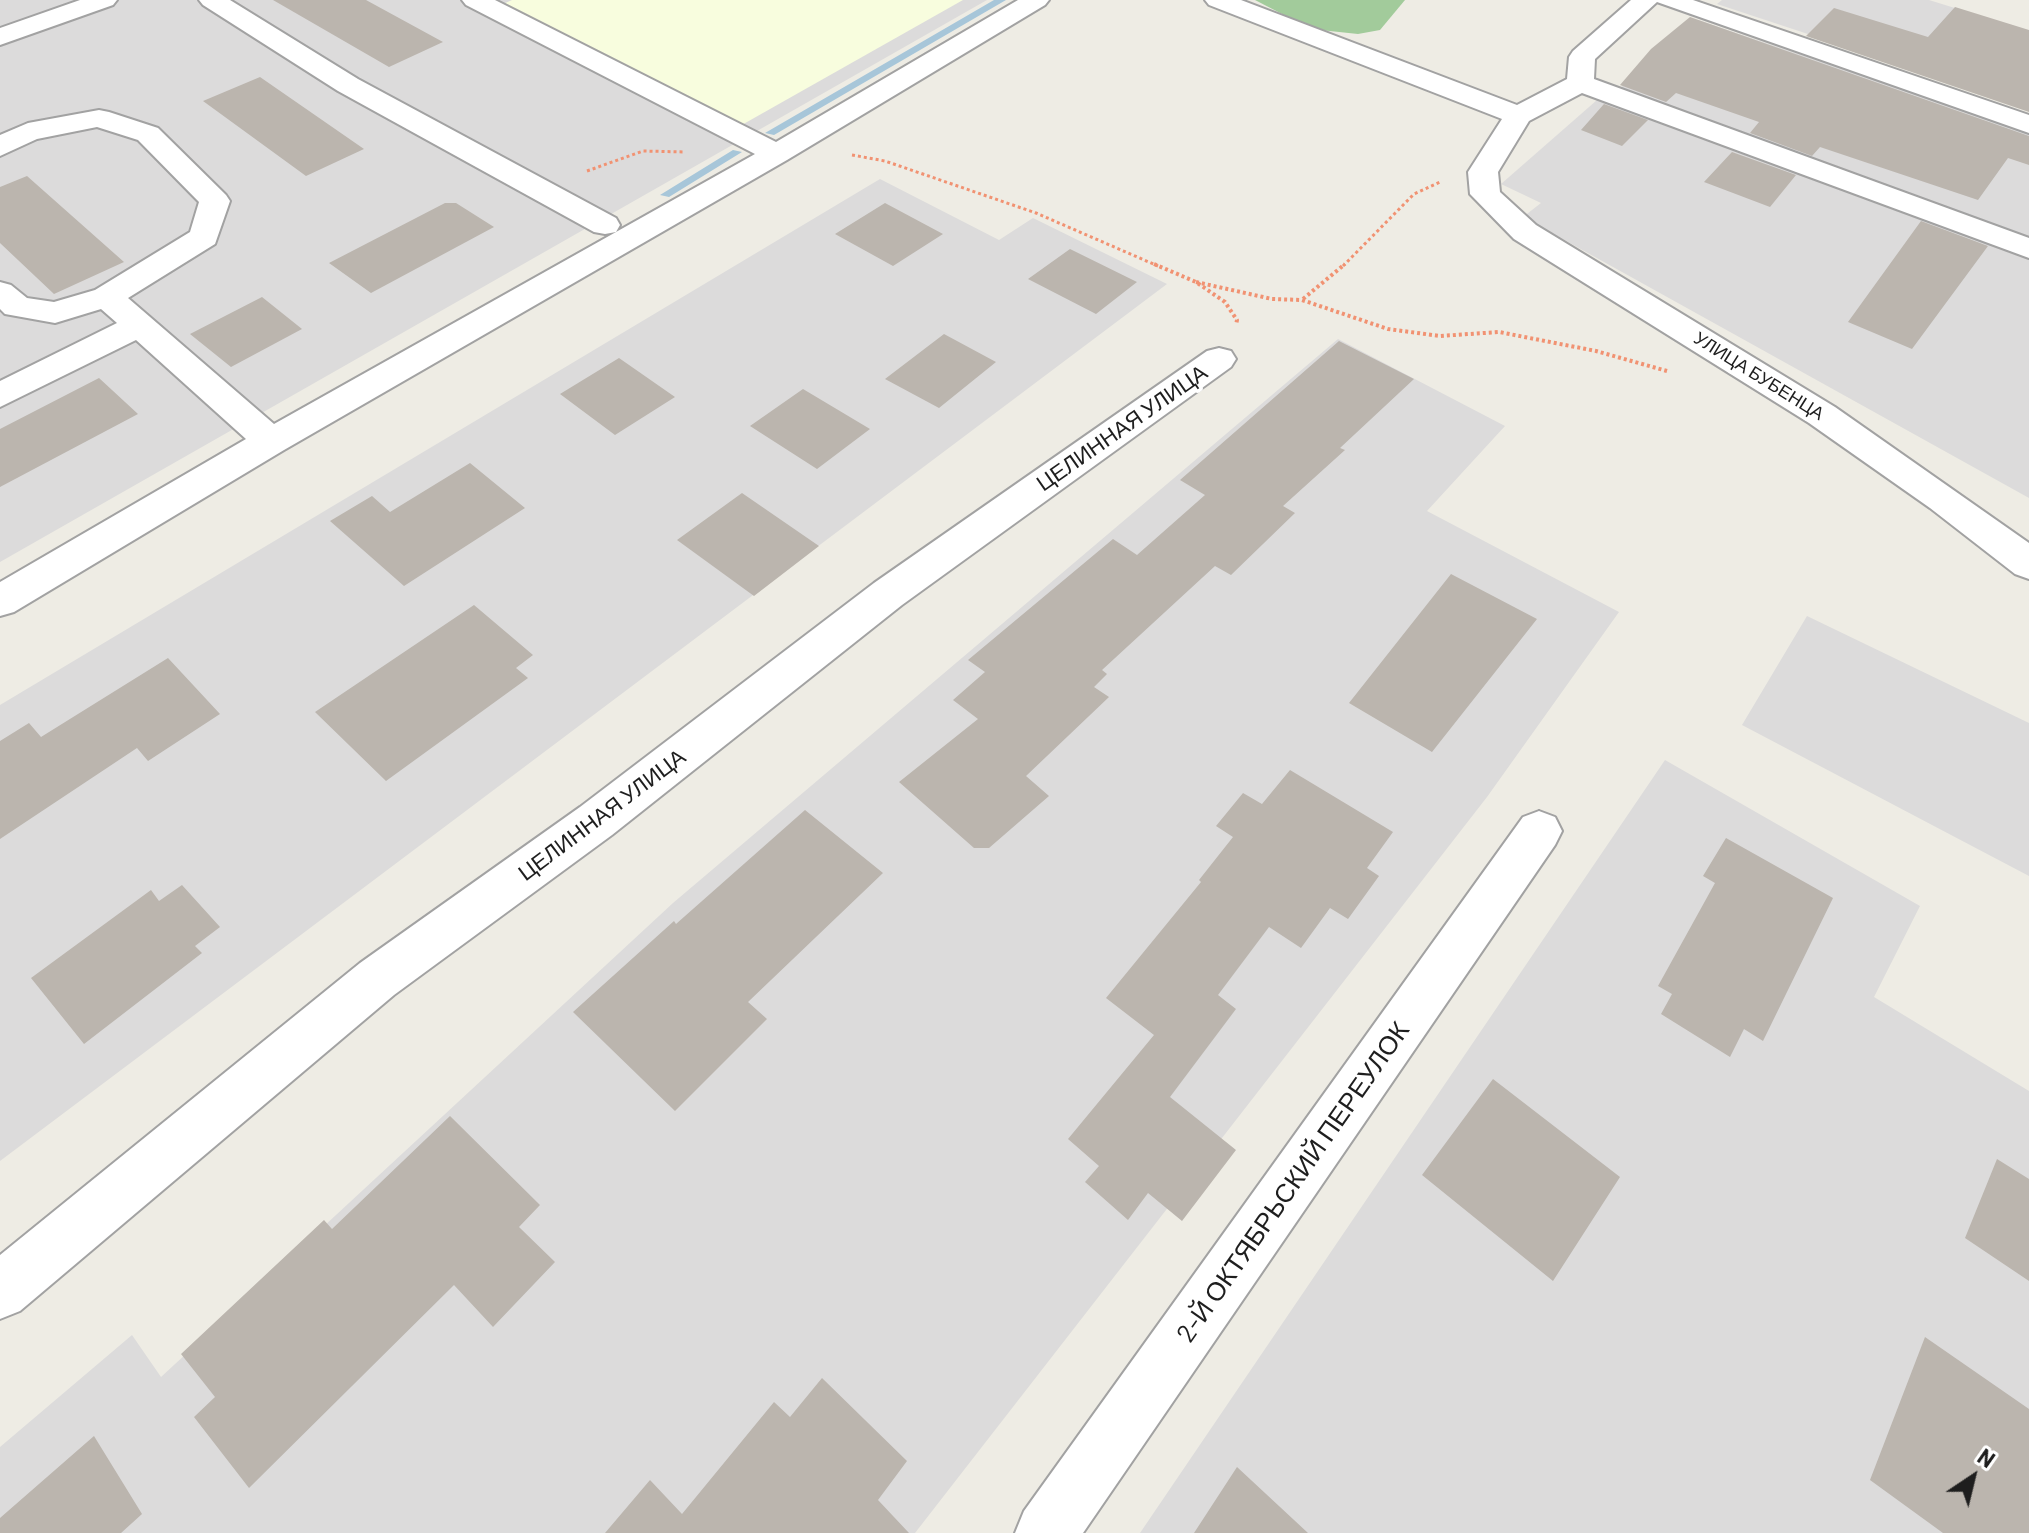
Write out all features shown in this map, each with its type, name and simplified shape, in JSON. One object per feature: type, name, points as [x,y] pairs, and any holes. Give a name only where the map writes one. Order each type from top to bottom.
[{"type":"street","points":[[0,37],[104,0]]},
{"type":"street","points":[[212,0],[348,85],[605,225]]},
{"type":"street","points":[[475,0],[784,149]]},
{"type":"street","points":[[0,601],[271,441],[784,149],[1036,0]]},
{"type":"street","points":[[1218,0],[1518,115]]},
{"type":"street","points":[[1580,83],[1582,57],[1646,0]]},
{"type":"street","points":[[1668,0],[2029,124]]},
{"type":"street","points":[[1484,183],[1518,115],[1580,83],[2029,249]]},
{"type":"street","points":[[0,147],[28,132],[99,118],[148,134],[215,201],[204,237],[107,297],[55,313],[17,307],[0,292]]},
{"type":"street","name":"УЛИЦА БУБЕНЦА","points":[[1484,183],[1525,232],[1822,415],[1943,499],[2029,564]]},
{"type":"street","points":[[107,297],[271,441]]},
{"type":"street","points":[[0,395],[140,325]]},
{"type":"street","name":"ЦЕЛИННАЯ УЛИЦА","points":[[0,1291],[377,979],[596,821],[888,594],[1219,359]]},
{"type":"street","name":"2-Й ОКТЯБРЬСКИЙ ПЕРЕУЛОК","points":[[1046,1533],[1539,831]]},
{"type":"path","points":[[784,149],[885,161],[966,187],[1036,213],[1196,282],[1272,299],[1302,300],[1388,329],[1440,336],[1499,332],[1596,351],[1671,372]]},
{"type":"path","points":[[523,182],[576,176],[643,151],[698,152]]},
{"type":"path","points":[[1302,300],[1327,282],[1414,194],[1446,179],[1484,183]]},
{"type":"path","points":[[1196,282],[1225,302],[1237,320],[1234,338],[1219,359]]},
{"type":"shaded area","points":[[0,0],[987,0],[0,562]]},
{"type":"shaded area","points":[[512,0],[963,0],[724,135],[483,13]]},
{"type":"shaded area","points":[[1722,0],[1929,0],[2029,31],[2029,107],[1717,4]]},
{"type":"shaded area","points":[[1698,20],[2029,132],[2029,242],[1618,90]]},
{"type":"shaded area","points":[[1597,100],[2029,258],[2029,498],[1523,217],[1541,203],[1501,184]]},
{"type":"shaded area","points":[[880,179],[999,240],[1033,218],[1167,284],[0,1161],[0,705]]},
{"type":"shaded area","points":[[1338,339],[1505,426],[1427,511],[1619,612],[1487,797],[915,1533],[0,1533],[0,1447],[132,1335],[161,1377],[673,903]]},
{"type":"shaded area","points":[[1807,616],[2029,723],[2029,876],[1742,725]]},
{"type":"shaded area","points":[[1665,760],[1920,906],[1874,997],[2029,1091],[2029,1533],[1140,1533]]},
{"type":"green space","points":[[1255,0],[1405,0],[1380,30],[1358,34],[1311,29]]},
{"type":"building","points":[[273,0],[366,0],[443,42],[389,67]]},
{"type":"building","points":[[1955,7],[2029,30],[2029,112],[1806,36],[1834,8],[1928,37]]},
{"type":"building","points":[[1690,17],[2029,136],[2029,165],[2008,158],[1978,200],[1820,147],[1812,156],[1750,133],[1759,122],[1676,93],[1666,102],[1620,85],[1651,49]]},
{"type":"building","points":[[260,77],[364,149],[306,176],[203,101]]},
{"type":"building","points":[[1604,104],[1648,120],[1622,146],[1581,130]]},
{"type":"building","points":[[1732,152],[1796,175],[1770,207],[1704,182]]},
{"type":"building","points":[[27,176],[124,262],[54,294],[0,243],[0,187]]},
{"type":"building","points":[[445,203],[456,203],[494,227],[371,293],[329,263]]},
{"type":"building","points":[[885,203],[943,234],[893,266],[835,234]]},
{"type":"building","points":[[1921,221],[1988,246],[1912,349],[1848,322]]},
{"type":"building","points":[[1070,249],[1137,282],[1096,314],[1028,279]]},
{"type":"building","points":[[262,297],[302,329],[231,367],[190,334]]},
{"type":"building","points":[[944,334],[996,362],[939,408],[885,379]]},
{"type":"building","points":[[1339,341],[1414,379],[1340,448],[1345,450],[1283,506],[1295,513],[1231,575],[1215,566],[1102,670],[1107,674],[1094,687],[1109,697],[1026,776],[1049,796],[989,848],[974,848],[899,782],[978,719],[953,700],[985,672],[968,660],[1113,539],[1137,555],[1205,495],[1180,480]]},
{"type":"building","points":[[619,358],[675,397],[615,435],[560,394]]},
{"type":"building","points":[[99,378],[138,414],[0,487],[0,429]]},
{"type":"building","points":[[803,389],[870,429],[817,469],[750,426]]},
{"type":"building","points":[[470,463],[525,508],[404,586],[330,521],[372,496],[390,512]]},
{"type":"building","points":[[742,493],[819,546],[754,596],[677,540]]},
{"type":"building","points":[[1451,574],[1537,619],[1432,752],[1349,703]]},
{"type":"building","points":[[474,605],[533,655],[516,668],[528,678],[386,781],[315,712]]},
{"type":"building","points":[[168,658],[220,714],[148,761],[137,748],[0,839],[0,741],[29,723],[41,737]]},
{"type":"building","points":[[1290,770],[1393,832],[1367,868],[1379,876],[1348,919],[1330,908],[1301,948],[1269,927],[1218,995],[1236,1009],[1170,1097],[1236,1150],[1182,1221],[1148,1193],[1128,1220],[1085,1182],[1099,1166],[1068,1139],[1154,1035],[1106,998],[1201,882],[1199,880],[1233,837],[1216,826],[1243,793],[1262,804]]},
{"type":"building","points":[[805,810],[883,873],[748,1002],[767,1019],[675,1111],[573,1012]]},
{"type":"building","points":[[1726,838],[1833,898],[1763,1041],[1744,1029],[1730,1057],[1661,1014],[1672,994],[1658,986],[1715,883],[1703,876]]},
{"type":"building","points":[[182,885],[220,927],[195,946],[202,953],[84,1044],[31,978],[151,890],[159,901]]},
{"type":"building","points":[[1493,1079],[1620,1177],[1553,1281],[1422,1175]]},
{"type":"building","points":[[450,1116],[540,1205],[519,1227],[555,1262],[493,1327],[454,1285],[249,1488],[194,1417],[215,1397],[181,1354],[324,1220],[332,1229]]},
{"type":"building","points":[[1997,1159],[2029,1179],[2029,1281],[1965,1238]]},
{"type":"building","points":[[1925,1337],[2029,1409],[2029,1533],[1943,1533],[1870,1480]]},
{"type":"building","points":[[822,1378],[907,1461],[878,1500],[909,1533],[605,1533],[650,1480],[682,1514],[774,1402],[790,1417]]},
{"type":"building","points":[[94,1436],[142,1514],[121,1533],[0,1533],[0,1518]]},
{"type":"building","points":[[1237,1467],[1308,1533],[1194,1533]]},
{"type":"waterway","points":[[770,133],[1001,0]]},
{"type":"waterway","points":[[665,195],[737,152]]}]
